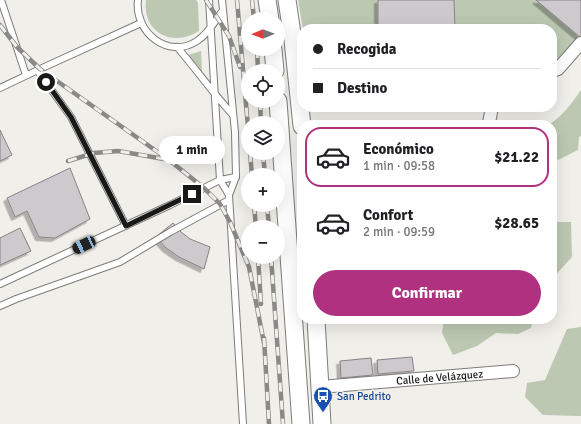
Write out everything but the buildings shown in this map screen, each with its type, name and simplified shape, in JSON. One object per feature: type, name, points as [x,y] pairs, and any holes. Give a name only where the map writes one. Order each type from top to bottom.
[{"type":"main road","points":[[267,0],[269,12]]},
{"type":"main road","points":[[287,0],[297,37]]},
{"type":"main road","points":[[278,108],[301,424]]},
{"type":"main road","points":[[316,324],[322,424]]},
{"type":"street","points":[[557,69],[581,43]]},
{"type":"street","name":"Calle de Velázquez","points":[[320,388],[513,371]]},
{"type":"lane","points":[[1,0],[26,75]]},
{"type":"lane","points":[[138,0],[138,15],[148,34],[156,41],[177,47],[197,42],[206,34],[222,10]]},
{"type":"lane","points":[[209,0],[220,180],[229,197]]},
{"type":"lane","points":[[222,0],[235,132],[236,177],[229,197],[243,424]]},
{"type":"lane","points":[[0,88],[141,23]]},
{"type":"lane","points":[[177,47],[200,73],[215,95],[233,115]]},
{"type":"lane","points":[[37,70],[71,117],[126,226]]},
{"type":"lane","points":[[0,284],[126,226],[220,180],[236,177]]},
{"type":"lane","points":[[0,306],[120,262],[229,197]]},
{"type":"green space","points":[[146,0],[196,0],[198,3],[199,31],[189,36],[179,38],[161,34],[149,21],[146,11]]},
{"type":"green space","points":[[298,0],[378,0],[378,24],[302,24]]},
{"type":"green space","points":[[454,0],[536,0],[581,38],[557,63],[557,24],[455,24]]},
{"type":"green space","points":[[201,51],[202,72],[188,55]]},
{"type":"green space","points":[[581,90],[581,136],[579,137],[578,150],[557,160],[557,120],[555,120],[570,105]]},
{"type":"green space","points":[[557,222],[571,222],[572,257],[557,274]]},
{"type":"green space","points":[[443,324],[532,324],[531,328],[518,334],[496,333],[477,346],[453,355],[442,333]]},
{"type":"green space","points":[[581,327],[581,416],[543,415],[525,397],[527,383],[545,380],[567,329]]},
{"type":"railway","points":[[206,0],[229,36],[240,67]]},
{"type":"railway","points":[[237,0],[247,116]]},
{"type":"railway","points":[[252,0],[253,12]]},
{"type":"railway","points":[[0,25],[17,47],[40,69],[169,160],[204,188],[220,204],[230,222],[249,267],[264,343]]},
{"type":"railway","points":[[257,56],[258,64]]},
{"type":"railway","points":[[260,108],[261,116]]},
{"type":"railway","points":[[68,161],[94,153],[118,151],[164,159]]},
{"type":"railway","points":[[251,160],[251,168]]},
{"type":"railway","points":[[264,160],[264,168]]},
{"type":"railway","points":[[255,212],[255,220]]},
{"type":"railway","points":[[268,212],[268,220]]},
{"type":"railway","points":[[258,264],[261,304]]},
{"type":"railway","points":[[272,264],[283,424]]},
{"type":"railway","points":[[264,338],[269,424]]},
{"type":"place","name":"San Pedrito","points":[[323,413]]},
{"type":"route","points":[[46,82],[71,117],[126,226],[192,194]]}]
